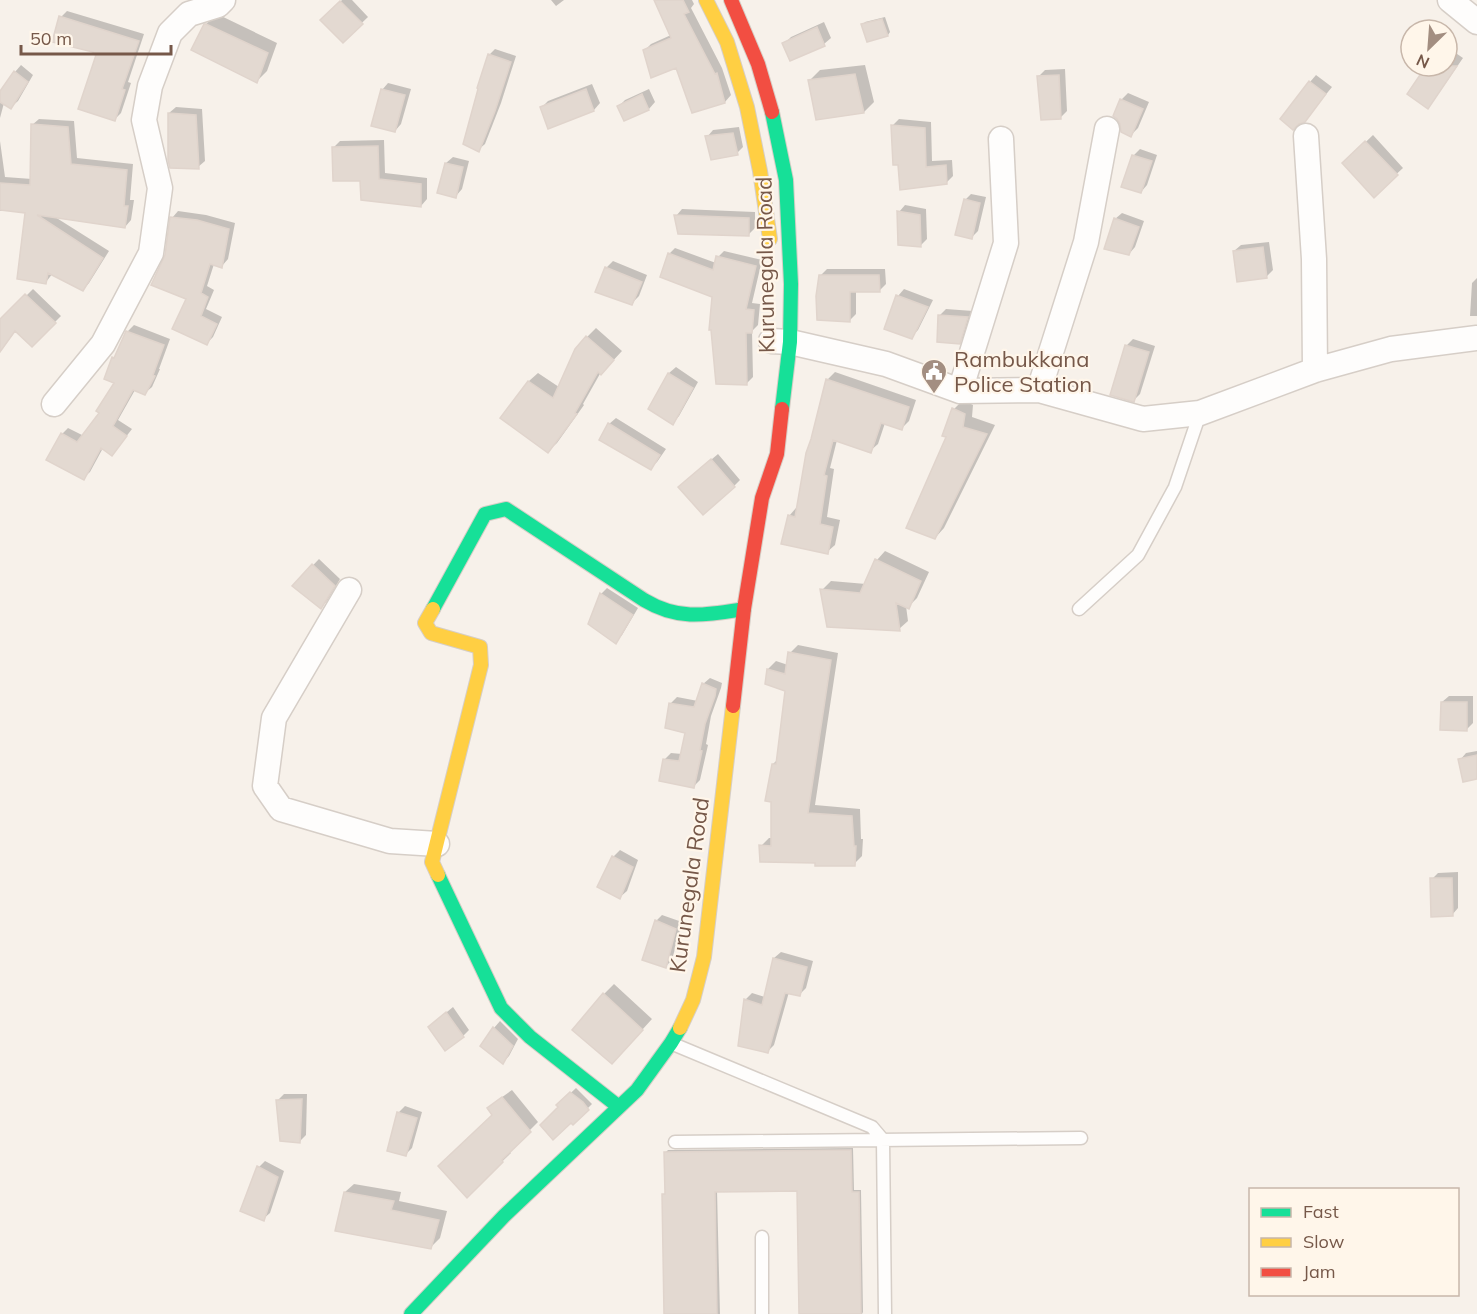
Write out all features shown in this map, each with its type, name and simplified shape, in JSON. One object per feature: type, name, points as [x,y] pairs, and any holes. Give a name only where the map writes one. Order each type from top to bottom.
[{"type":"main road","name":"Kurunegala Road","points":[[706,0],[727,42],[747,107],[768,221],[771,255]]},
{"type":"main road","name":"Kurunegala Road","points":[[731,0],[758,64],[772,113],[786,180],[791,284],[776,342],[777,453],[762,498]]},
{"type":"main road","name":"Kurunegala Road","points":[[411,1314],[504,1216],[637,1090],[671,1043],[693,1000],[697,977],[704,957],[744,609],[762,498],[762,463]]},
{"type":"main road","points":[[619,1107],[530,1037],[501,1008],[432,862],[481,665],[480,647],[431,633],[424,623],[485,514],[506,509],[644,600],[666,611],[708,615],[744,609]]},
{"type":"street","points":[[54,404],[103,344],[151,253],[160,188],[144,120],[150,86],[170,33],[189,14],[218,5],[223,0]]},
{"type":"street","points":[[1450,0],[1477,22]]},
{"type":"street","points":[[1039,390],[1086,242],[1107,129]]},
{"type":"street","points":[[1306,136],[1314,259],[1315,370]]},
{"type":"street","points":[[960,391],[1006,243],[1001,139]]},
{"type":"street","points":[[776,342],[886,364],[960,391],[1039,390],[1143,419],[1200,413],[1315,370],[1391,349],[1477,338]]},
{"type":"street","points":[[349,590],[274,718],[265,786],[280,809],[390,841],[437,844]]},
{"type":"lane","points":[[1079,609],[1138,555],[1175,487],[1200,413]]},
{"type":"lane","points":[[671,1043],[872,1127],[883,1140],[885,1314]]},
{"type":"lane","points":[[675,1142],[1081,1138]]},
{"type":"lane","points":[[762,1237],[762,1314]]},
{"type":"building","points":[[654,0],[683,0],[689,12],[684,14],[715,74],[717,73],[725,103],[692,113],[676,68],[651,78],[643,50],[671,38]]},
{"type":"building","points":[[340,1],[363,24],[343,43],[320,20]]},
{"type":"building","points":[[59,16],[139,41],[122,89],[125,90],[115,121],[78,109],[96,55],[93,52],[52,42]]},
{"type":"building","points":[[882,19],[888,36],[867,42],[861,24]]},
{"type":"building","points":[[204,24],[268,53],[257,83],[191,50]]},
{"type":"building","points":[[817,27],[825,46],[790,61],[782,43]]},
{"type":"building","points":[[488,54],[511,62],[479,152],[463,144]]},
{"type":"building","points":[[14,71],[28,82],[11,109],[0,102],[0,91]]},
{"type":"building","points":[[855,74],[864,113],[816,120],[808,80]]},
{"type":"building","points":[[1059,75],[1061,119],[1041,120],[1037,76]]},
{"type":"building","points":[[1418,78],[1449,78],[1428,109],[1407,94]]},
{"type":"building","points":[[1309,81],[1326,94],[1305,122],[1293,130],[1280,119]]},
{"type":"building","points":[[381,89],[405,95],[395,132],[371,126]]},
{"type":"building","points":[[586,89],[594,111],[548,129],[540,107]]},
{"type":"building","points":[[642,94],[649,110],[624,121],[617,106]]},
{"type":"building","points":[[1120,99],[1143,109],[1131,137],[1121,132],[1120,124],[1113,116]]},
{"type":"building","points":[[168,113],[196,115],[199,169],[170,168]]},
{"type":"building","points":[[31,124],[68,127],[71,164],[127,170],[124,206],[128,206],[125,228],[37,215],[103,258],[83,291],[48,273],[46,284],[17,279],[25,213],[0,210],[0,183],[30,185]]},
{"type":"building","points":[[891,125],[925,128],[926,167],[946,165],[947,184],[900,190],[898,165],[893,165]]},
{"type":"building","points":[[733,133],[738,155],[711,160],[705,136]]},
{"type":"building","points":[[1365,141],[1398,175],[1374,198],[1342,163]]},
{"type":"building","points":[[378,146],[379,179],[421,184],[421,207],[361,200],[360,181],[333,181],[332,147]]},
{"type":"building","points":[[1132,155],[1152,161],[1141,193],[1121,187]]},
{"type":"building","points":[[445,163],[463,167],[456,198],[437,193]]},
{"type":"building","points":[[964,199],[980,203],[972,239],[955,235]]},
{"type":"building","points":[[897,211],[920,215],[921,247],[898,245]]},
{"type":"building","points":[[674,215],[749,218],[749,236],[678,234]]},
{"type":"building","points":[[170,217],[197,220],[229,229],[222,268],[210,264],[201,293],[208,297],[201,316],[217,324],[207,345],[172,329],[186,299],[151,285],[165,255]]},
{"type":"building","points":[[1114,218],[1139,227],[1129,255],[1104,249]]},
{"type":"building","points":[[1263,247],[1267,278],[1237,282],[1233,251]]},
{"type":"building","points":[[668,253],[713,270],[716,256],[756,266],[746,309],[754,310],[752,333],[746,333],[747,385],[716,384],[711,330],[709,330],[712,297],[660,277]]},
{"type":"building","points":[[605,267],[642,282],[632,305],[595,292]]},
{"type":"building","points":[[819,275],[879,275],[880,292],[850,292],[850,322],[817,320],[816,296]]},
{"type":"building","points":[[25,294],[56,323],[32,347],[15,331],[0,352],[0,319]]},
{"type":"building","points":[[896,295],[928,307],[912,339],[884,329]]},
{"type":"building","points":[[938,315],[968,317],[960,344],[937,342]]},
{"type":"building","points":[[126,331],[164,345],[153,375],[155,376],[145,395],[133,390],[113,426],[127,436],[112,456],[101,448],[84,480],[46,460],[61,433],[77,442],[99,413],[96,411],[114,383],[104,379],[112,357],[114,358]]},
{"type":"building","points":[[586,336],[614,360],[601,375],[598,372],[575,413],[577,414],[548,453],[500,418],[528,381],[553,398],[575,349]]},
{"type":"building","points":[[1125,345],[1149,352],[1134,402],[1110,395]]},
{"type":"building","points":[[668,373],[693,388],[673,425],[648,409]]},
{"type":"building","points":[[826,379],[909,407],[902,430],[881,423],[871,453],[833,440],[824,475],[827,476],[820,524],[833,527],[828,554],[781,544],[788,515],[795,517],[806,453]]},
{"type":"building","points":[[952,408],[965,414],[963,427],[987,434],[935,539],[906,528],[946,437],[942,436]]},
{"type":"building","points":[[608,423],[660,455],[651,470],[599,440]]},
{"type":"building","points":[[711,459],[735,487],[703,515],[678,487]]},
{"type":"building","points":[[875,559],[921,581],[909,609],[896,603],[900,631],[827,627],[820,589],[860,593]]},
{"type":"building","points":[[312,564],[335,586],[321,609],[292,586]]},
{"type":"building","points":[[600,593],[633,615],[616,644],[588,624]]},
{"type":"building","points":[[788,652],[831,660],[808,813],[852,816],[854,846],[856,846],[855,866],[760,862],[759,845],[771,846],[771,802],[765,801],[772,764],[776,764],[785,691],[765,684],[767,669],[785,674]]},
{"type":"building","points":[[702,683],[716,689],[705,724],[694,788],[659,781],[663,759],[679,761],[685,733],[665,728],[669,703],[694,707]]},
{"type":"building","points":[[1441,702],[1467,702],[1467,731],[1440,730]]},
{"type":"building","points":[[1477,755],[1477,779],[1463,782],[1458,759]]},
{"type":"building","points":[[612,856],[633,867],[620,899],[597,887]]},
{"type":"building","points":[[1430,878],[1452,878],[1453,916],[1431,917]]},
{"type":"building","points":[[655,920],[676,929],[666,968],[642,960]]},
{"type":"building","points":[[773,958],[807,967],[800,996],[785,993],[768,1053],[738,1046],[744,999],[762,1005]]},
{"type":"building","points":[[603,993],[643,1030],[612,1064],[572,1030]]},
{"type":"building","points":[[446,1012],[464,1037],[445,1051],[428,1027]]},
{"type":"building","points":[[493,1027],[513,1046],[503,1064],[480,1046]]},
{"type":"building","points":[[570,1092],[589,1110],[553,1140],[540,1125]]},
{"type":"building","points":[[502,1097],[531,1132],[467,1198],[438,1166],[492,1115],[487,1108]]},
{"type":"building","points":[[302,1099],[300,1143],[280,1141],[276,1100]]},
{"type":"building","points":[[397,1112],[417,1118],[406,1156],[387,1151]]},
{"type":"building","points":[[851,1150],[852,1192],[859,1192],[861,1314],[799,1314],[797,1191],[715,1192],[717,1314],[664,1314],[662,1194],[665,1194],[664,1152]]},
{"type":"building","points":[[257,1166],[278,1177],[264,1221],[240,1211]]},
{"type":"building","points":[[344,1192],[394,1201],[391,1210],[439,1220],[431,1249],[335,1231]]},
{"type":"traffic: fast","points":[[772,112],[786,180],[791,284],[790,342],[782,409]]},
{"type":"traffic: fast","points":[[433,609],[485,514],[506,509],[657,607],[693,615],[744,609]]},
{"type":"traffic: fast","points":[[438,875],[501,1008],[530,1037],[619,1107]]},
{"type":"traffic: fast","points":[[411,1314],[504,1216],[637,1090],[680,1028]]},
{"type":"traffic: slow","points":[[706,0],[727,42],[747,107],[760,171],[770,239]]},
{"type":"traffic: slow","points":[[433,609],[425,623],[431,633],[480,647],[481,665],[432,862],[438,875]]},
{"type":"traffic: slow","points":[[680,1028],[693,1000],[704,957],[733,706]]},
{"type":"traffic: jam","points":[[731,0],[758,64],[772,112]]},
{"type":"traffic: jam","points":[[733,706],[744,609],[762,498],[777,454],[782,409]]},
{"type":"place","name":"Rambukkana Police Station","points":[[934,395]]}]
